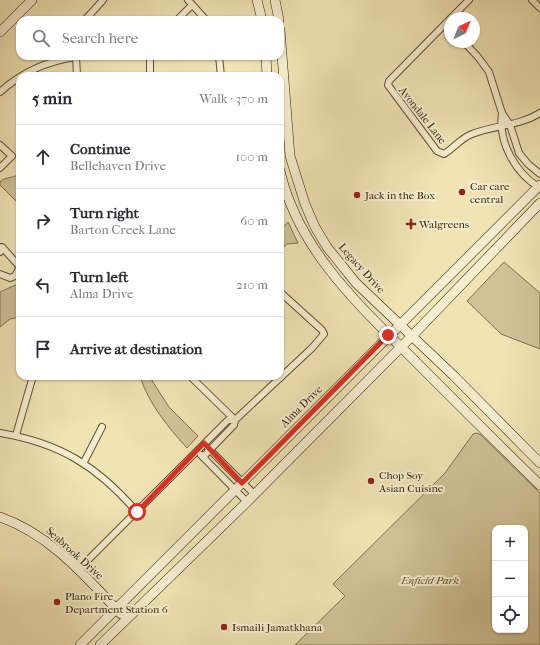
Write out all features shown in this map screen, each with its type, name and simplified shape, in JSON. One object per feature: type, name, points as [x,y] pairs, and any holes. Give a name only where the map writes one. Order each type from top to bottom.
[{"type":"main road","points":[[0,32],[32,0]]},
{"type":"main road","points":[[257,0],[261,16]]},
{"type":"main road","points":[[275,0],[278,16]]},
{"type":"main road","points":[[266,60],[267,72]]},
{"type":"main road","name":"Legacy Drive","points":[[281,60],[282,72]]},
{"type":"main road","name":"Legacy Drive","points":[[284,101],[290,156],[305,204],[315,227],[343,268],[540,463]]},
{"type":"main road","name":"Alma Drive","points":[[80,645],[388,335],[539,187]]},
{"type":"main road","points":[[284,188],[304,232],[335,278],[388,335],[540,486]]},
{"type":"main road","points":[[100,645],[255,495],[412,336],[540,203]]},
{"type":"main road","points":[[304,232],[315,227]]},
{"type":"main road","points":[[480,244],[490,254]]},
{"type":"main road","points":[[479,425],[490,413]]},
{"type":"main road","points":[[299,426],[312,436]]},
{"type":"main road","name":"Seabrook Drive","points":[[0,517],[23,526],[41,537],[78,570],[126,619]]},
{"type":"street","points":[[89,16],[103,0]]},
{"type":"street","points":[[458,12],[469,0]]},
{"type":"street","points":[[532,0],[540,8]]},
{"type":"street","points":[[180,16],[190,2],[202,16]]},
{"type":"street","name":"Avondale Lane","points":[[444,27],[389,81],[388,85],[437,151],[444,154],[470,135],[484,129],[500,127]]},
{"type":"street","points":[[470,48],[489,72],[502,113],[510,125],[519,153],[528,164],[540,174]]},
{"type":"street","points":[[28,72],[57,60]]},
{"type":"street","points":[[76,60],[77,72]]},
{"type":"street","points":[[150,60],[150,72]]},
{"type":"street","points":[[219,60],[221,72]]},
{"type":"street","points":[[0,92],[16,79]]},
{"type":"street","points":[[502,113],[500,127],[511,158],[523,174],[539,187]]},
{"type":"street","points":[[500,127],[531,119],[540,113]]},
{"type":"street","points":[[0,144],[12,156],[1,164]]},
{"type":"street","points":[[1,248],[16,263]]},
{"type":"street","points":[[0,274],[10,278],[16,274]]},
{"type":"street","points":[[284,296],[324,332],[323,336],[312,348],[284,374]]},
{"type":"street","points":[[16,435],[32,380]]},
{"type":"street","points":[[194,380],[234,420]]},
{"type":"street","points":[[203,457],[234,425],[234,420],[277,380]]},
{"type":"street","points":[[78,570],[204,443],[228,420],[234,420]]},
{"type":"street","points":[[84,462],[102,427]]},
{"type":"street","points":[[0,433],[16,435],[52,447],[84,462],[112,486],[137,512]]},
{"type":"street","points":[[204,443],[255,495]]},
{"type":"street","points":[[197,450],[247,502]]},
{"type":"green space","points":[[15,176],[16,201],[0,185],[2,180]]},
{"type":"green space","points":[[288,222],[298,243],[287,244],[284,247],[284,226]]},
{"type":"green space","points":[[504,262],[540,293],[540,349],[501,334],[467,301]]},
{"type":"green space","points":[[16,285],[16,318],[10,319],[0,327],[0,292]]},
{"type":"green space","points":[[142,380],[152,380],[169,407],[198,436],[187,448],[153,405]]},
{"type":"green space","name":"Enfield Park","points":[[477,433],[481,435],[540,493],[540,645],[295,645],[345,596],[333,584],[445,473],[473,434]]},
{"type":"place","name":"Car care central","points":[[462,192]]},
{"type":"place","name":"Jack in the Box","points":[[357,195]]},
{"type":"place","name":"Walgreens","points":[[411,224]]},
{"type":"place","name":"Chop Soy Asian Cuisine","points":[[371,481]]},
{"type":"place","name":"Plano Fire Department Station 6","points":[[57,602]]},
{"type":"place","name":"Ismaili Jamatkhana","points":[[224,627]]},
{"type":"route","points":[[137,512],[204,443],[242,483],[388,335]]}]
